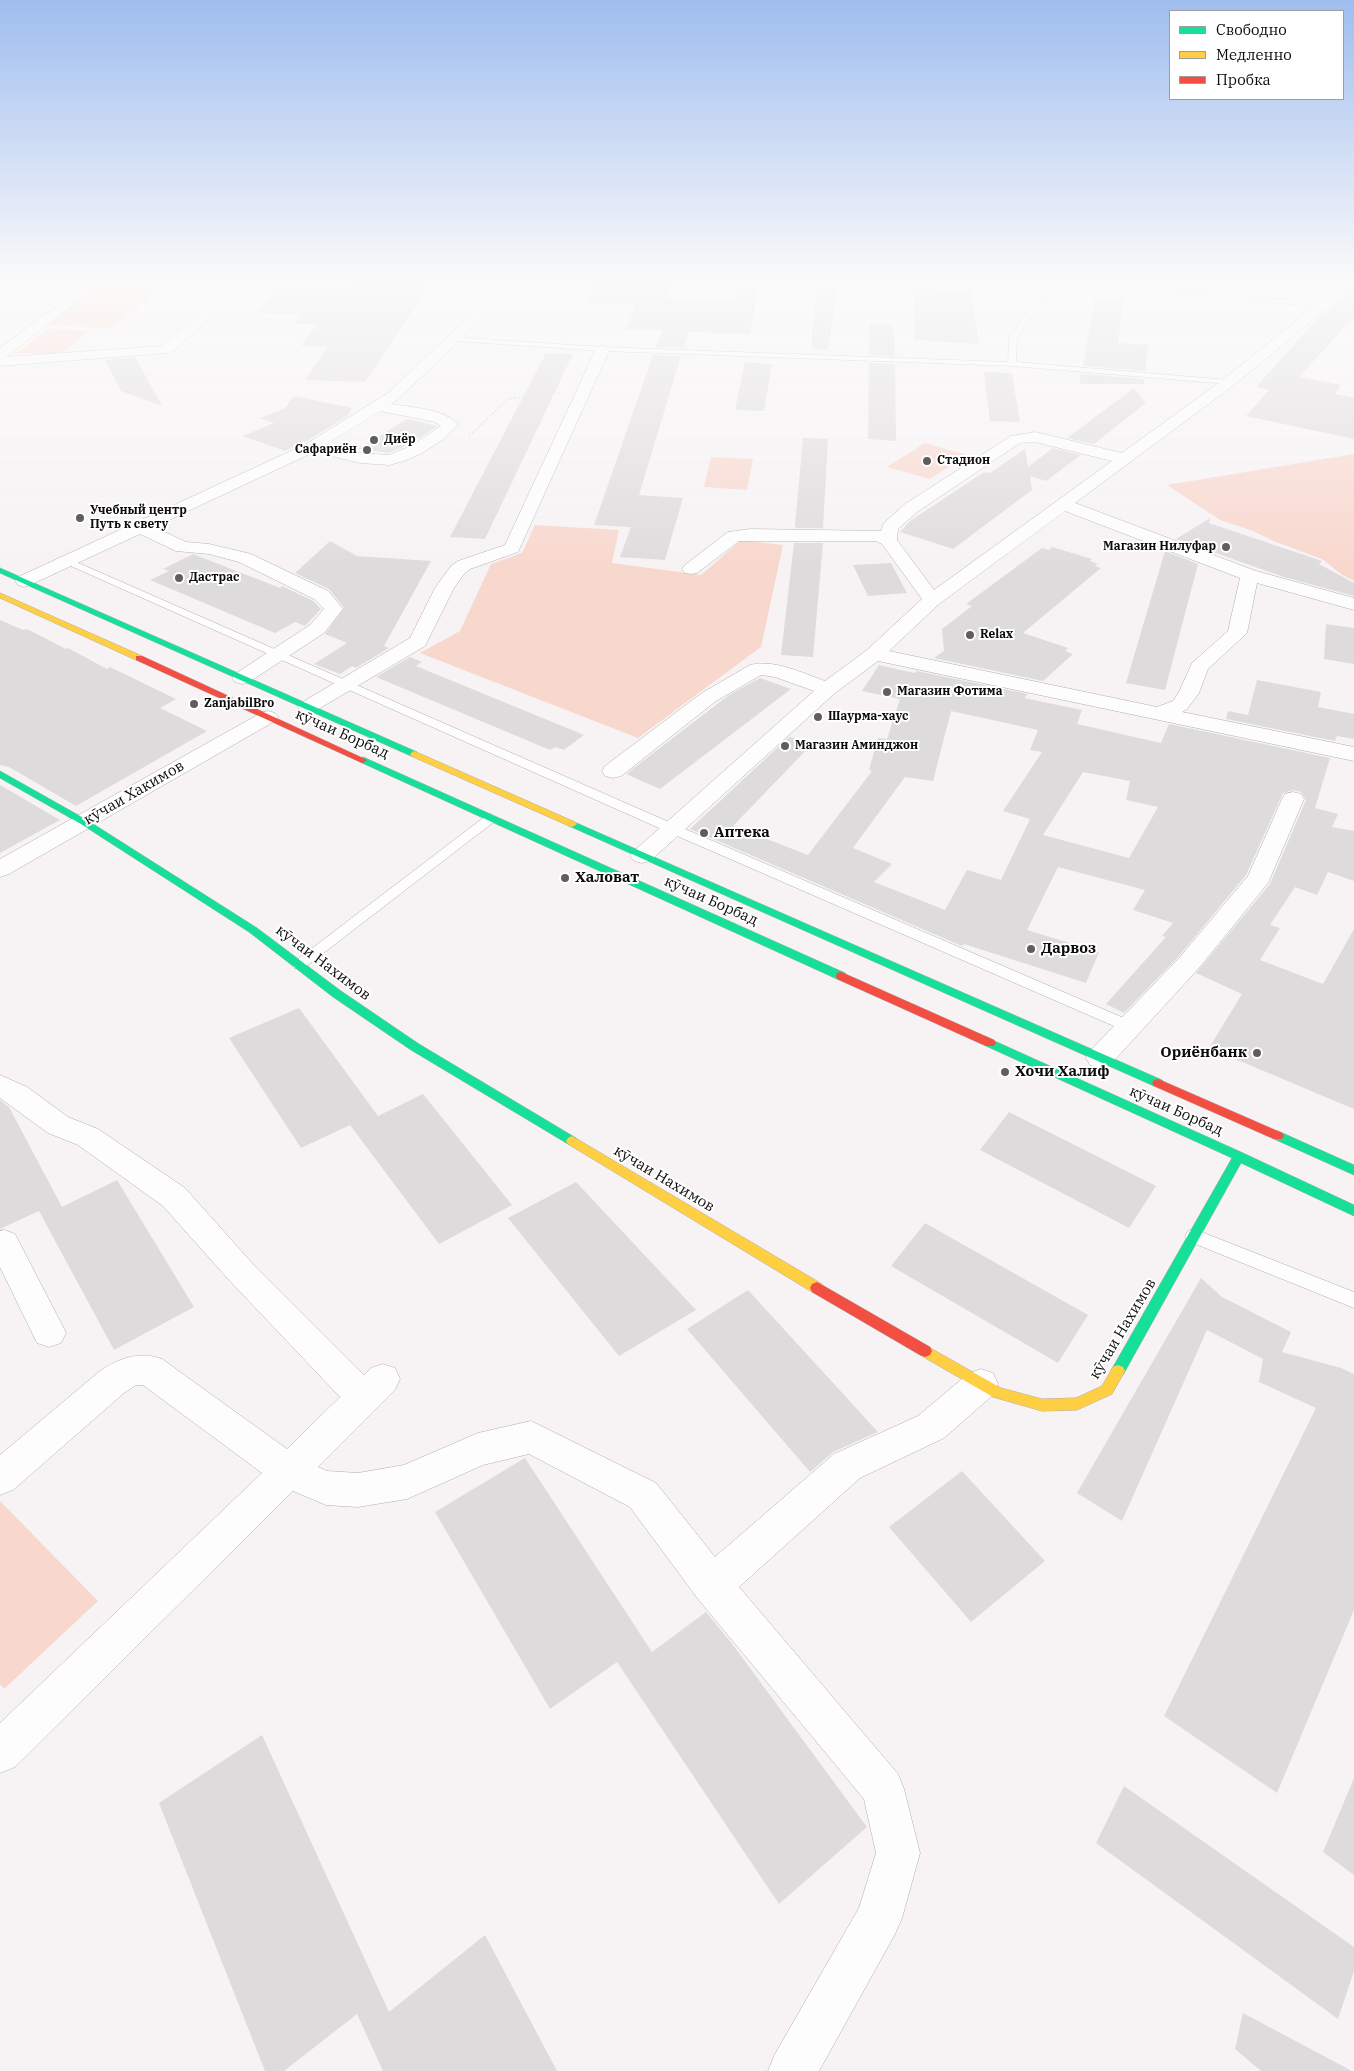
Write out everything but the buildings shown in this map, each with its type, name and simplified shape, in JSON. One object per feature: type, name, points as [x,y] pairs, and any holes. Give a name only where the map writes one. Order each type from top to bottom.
[{"type":"main road","name":"кӯчаи Борбад","points":[[0,570],[1354,1170]]},
{"type":"main road","name":"кӯчаи Борбад","points":[[0,595],[1239,1156],[1354,1212]]},
{"type":"main road","name":"кӯчаи Нахимов","points":[[0,774],[84,822],[253,930],[337,994],[415,1047],[818,1289],[998,1393],[1042,1404],[1077,1404],[1107,1390],[1239,1156]]},
{"type":"street","points":[[24,581],[312,447],[393,396],[412,379]]},
{"type":"street","points":[[308,707],[418,642],[451,577],[462,566],[512,548],[588,379]]},
{"type":"street","points":[[642,856],[828,689],[874,654],[932,600],[1233,379]]},
{"type":"street","points":[[312,447],[370,459],[389,460],[402,457],[419,448],[443,434],[450,425],[440,418],[378,406]]},
{"type":"street","points":[[888,540],[890,528],[911,508],[1016,439],[1035,437],[1125,459]]},
{"type":"street","points":[[1063,504],[1250,575],[1354,604]]},
{"type":"street","points":[[140,527],[182,547],[209,549],[245,558],[321,595],[334,609],[317,629],[242,678]]},
{"type":"street","points":[[692,568],[734,536],[751,534],[878,536],[888,540],[932,600]]},
{"type":"street","points":[[1160,713],[1180,705],[1189,693],[1199,668],[1218,648],[1237,634],[1250,575]]},
{"type":"street","points":[[874,654],[1354,754]]},
{"type":"street","points":[[613,771],[709,697],[757,669],[778,671],[828,689]]},
{"type":"street","name":"кӯчаи Хакимов","points":[[0,869],[268,717]]},
{"type":"street","points":[[1100,1058],[1128,1026],[1189,964],[1259,878],[1293,799]]},
{"type":"street","points":[[0,1085],[17,1094],[58,1125],[88,1138],[174,1197],[240,1270],[373,1388],[0,1752]]},
{"type":"street","points":[[0,1245],[4,1243],[49,1333]]},
{"type":"street","points":[[0,1478],[112,1382],[128,1372],[140,1369],[150,1370],[233,1429],[289,1472],[326,1488],[358,1490],[408,1482],[478,1450],[531,1436],[642,1496],[712,1585],[883,1789],[898,1853],[879,1918],[792,2071]]},
{"type":"street","points":[[712,1585],[847,1466],[931,1427],[981,1384]]},
{"type":"lane","points":[[1189,379],[1229,382]]},
{"type":"lane","points":[[67,562],[673,829],[1128,1026]]},
{"type":"lane","points":[[299,965],[491,818]]},
{"type":"lane","points":[[1194,1236],[1354,1300]]},
{"type":"path","points":[[466,439],[508,399],[582,391]]},
{"type":"shaded area","name":"Стадион","points":[[925,443],[967,455],[930,479],[887,467]]},
{"type":"shaded area","points":[[1354,454],[1354,581],[1341,574],[1322,559],[1276,542],[1253,531],[1220,520],[1167,485]]},
{"type":"shaded area","points":[[711,457],[753,459],[747,490],[704,487]]},
{"type":"shaded area","points":[[535,525],[619,530],[612,563],[701,575],[741,540],[783,545],[761,647],[638,738],[420,653],[460,631],[491,564],[522,553]]},
{"type":"shaded area","points":[[0,1501],[98,1601],[4,1689],[0,1684]]},
{"type":"traffic: fast","points":[[0,570],[414,754]]},
{"type":"traffic: fast","points":[[363,760],[841,976]]},
{"type":"traffic: fast","points":[[0,774],[84,822],[253,930],[337,994],[415,1047],[572,1141]]},
{"type":"traffic: fast","points":[[572,824],[1158,1083]]},
{"type":"traffic: fast","points":[[990,1043],[1239,1156],[1354,1211]]},
{"type":"traffic: fast","points":[[1278,1136],[1354,1170]]},
{"type":"traffic: fast","points":[[1118,1371],[1239,1156]]},
{"type":"traffic: slow","points":[[0,595],[139,658]]},
{"type":"traffic: slow","points":[[414,754],[572,824]]},
{"type":"traffic: slow","points":[[572,1141],[817,1288]]},
{"type":"traffic: slow","points":[[925,1351],[998,1393],[1042,1405],[1077,1404],[1107,1390],[1118,1371]]},
{"type":"traffic: jam","points":[[139,658],[363,760]]},
{"type":"traffic: jam","points":[[841,976],[990,1043]]},
{"type":"traffic: jam","points":[[1158,1083],[1278,1136]]},
{"type":"traffic: jam","points":[[817,1288],[925,1351]]},
{"type":"place","name":"Диëр","points":[[374,440]]},
{"type":"place","name":"Сафариëн","points":[[367,450]]},
{"type":"place","name":"Стадион","points":[[927,461]]},
{"type":"place","name":"Учебный центр Путь к свету","points":[[80,518]]},
{"type":"place","name":"Магазин Нилуфар","points":[[1226,547]]},
{"type":"place","name":"Дастрас","points":[[179,578]]},
{"type":"place","name":"Relax","points":[[970,635]]},
{"type":"place","name":"Магазин Фотима","points":[[887,692]]},
{"type":"place","name":"ZanjabilBro","points":[[194,704]]},
{"type":"place","name":"Шаурма-хаус","points":[[818,717]]},
{"type":"place","name":"Магазин Аминджон","points":[[785,746]]},
{"type":"place","name":"Аптека","points":[[704,833]]},
{"type":"place","name":"Халоват","points":[[565,878]]},
{"type":"place","name":"Дарвоз","points":[[1031,949]]},
{"type":"place","name":"Ориёнбанк","points":[[1257,1053]]},
{"type":"place","name":"Хочи Халиф","points":[[1005,1072]]}]
